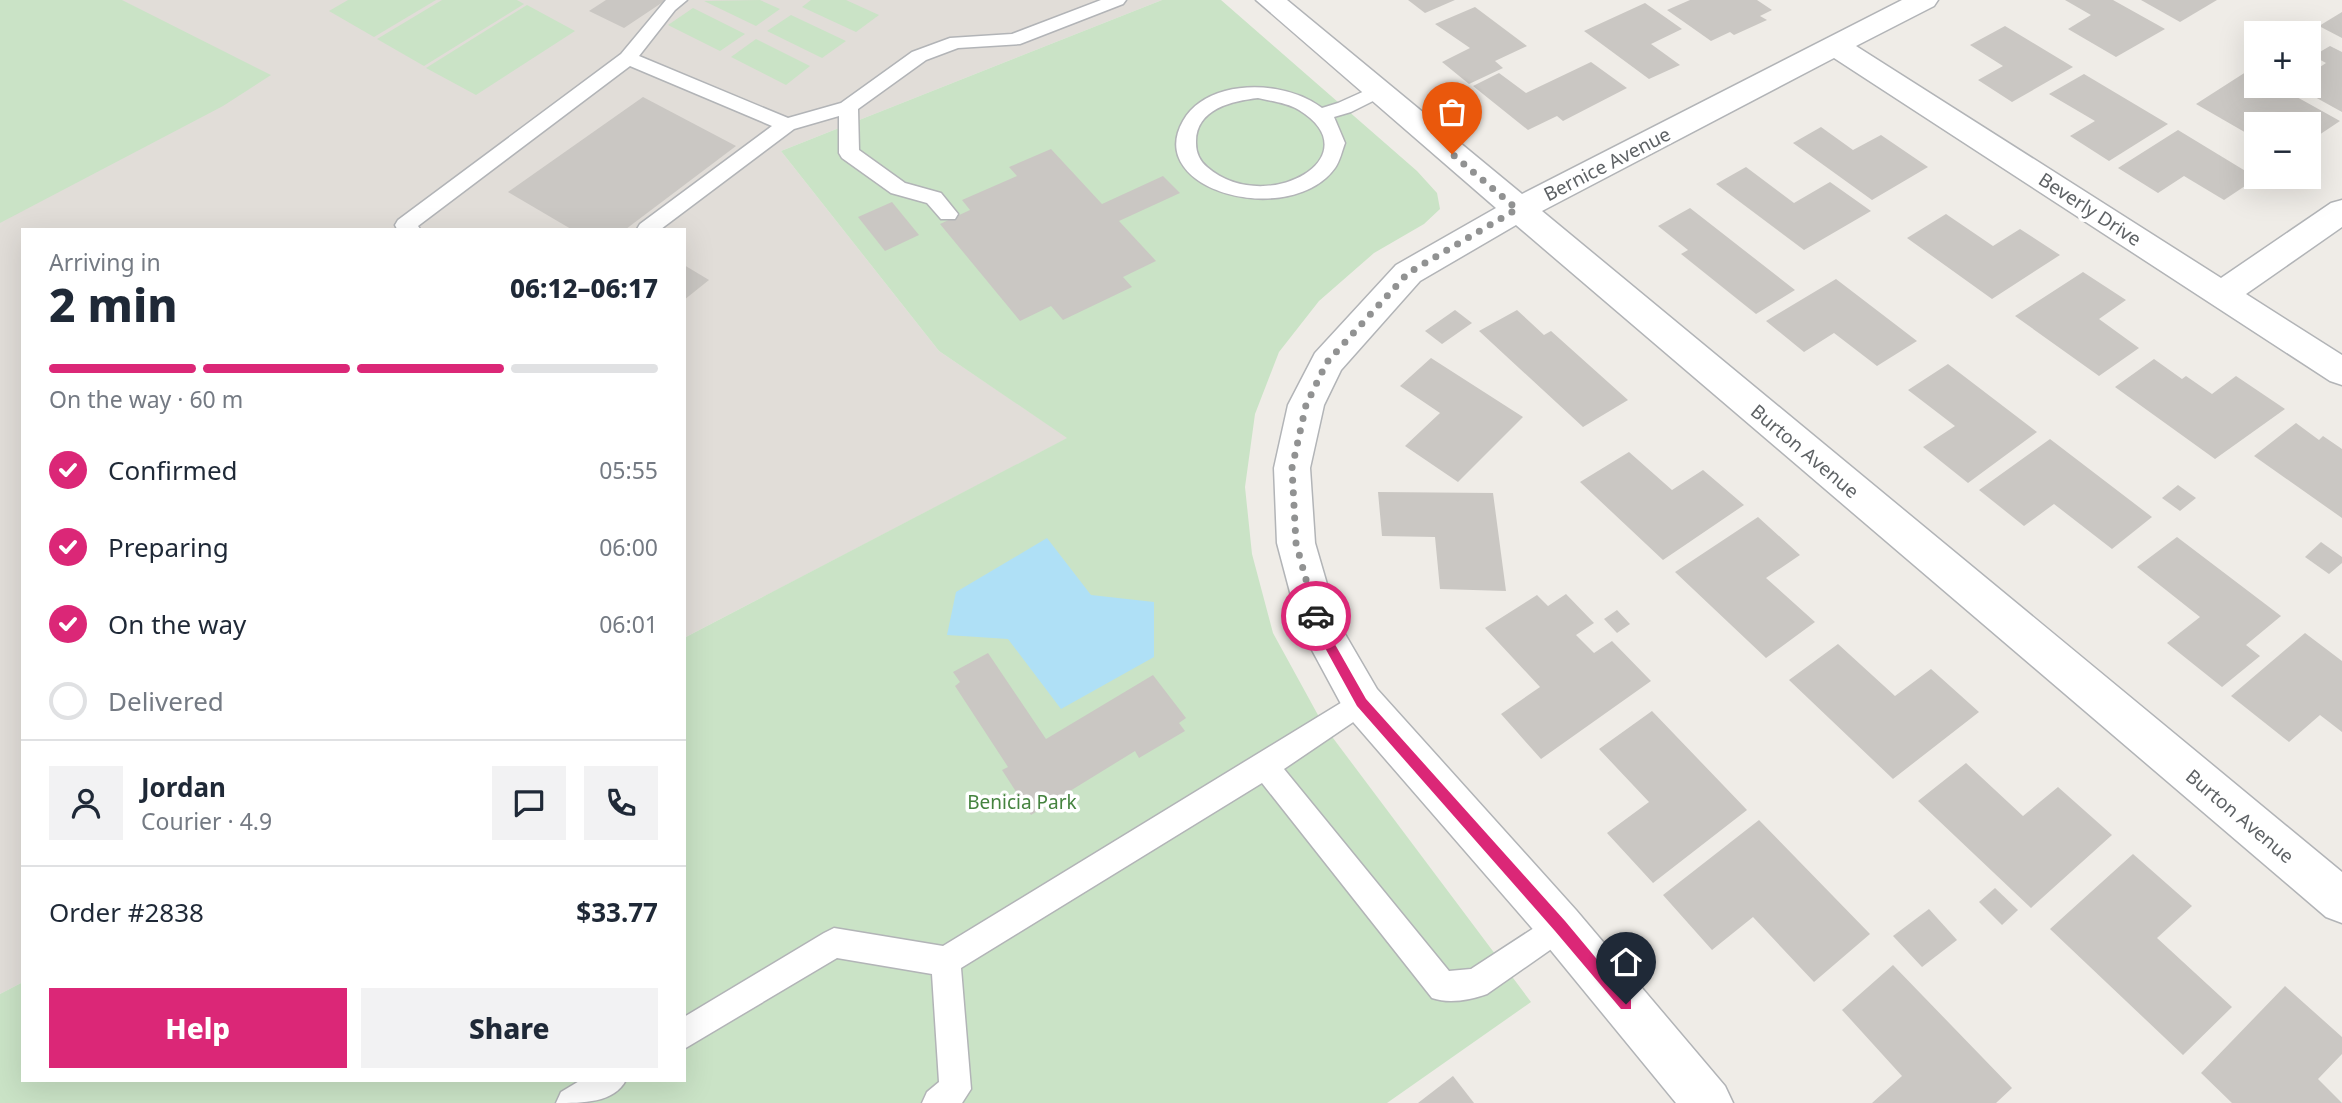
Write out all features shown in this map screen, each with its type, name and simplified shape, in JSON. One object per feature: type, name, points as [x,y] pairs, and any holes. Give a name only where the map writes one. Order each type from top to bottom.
[{"type":"street","name":"Burton Avenue","points":[[1270,0],[2342,901]]},
{"type":"street","name":"Bernice Avenue","points":[[1708,1103],[1560,926],[1362,702],[1319,626],[1296,543],[1292,468],[1306,405],[1327,362],[1408,273],[1517,209],[1924,0]]},
{"type":"street","name":"Beverly Drive","points":[[1837,47],[2342,372]]},
{"type":"street","points":[[2222,294],[2342,211]]},
{"type":"lane","points":[[409,228],[405,225],[628,58],[670,6],[678,0]]},
{"type":"lane","points":[[648,228],[787,125],[848,107],[919,56],[956,42],[1014,40],[1116,0]]},
{"type":"lane","points":[[628,58],[787,125]]},
{"type":"lane","points":[[1321,114],[1333,129],[1336,146],[1331,163],[1318,178],[1297,188],[1271,193],[1245,192],[1220,185],[1195,167],[1189,159],[1184,143],[1187,127],[1197,113],[1214,102],[1235,95],[1258,92],[1282,95],[1321,114],[1343,108],[1378,91]]},
{"type":"lane","points":[[848,107],[849,153],[898,188],[934,198],[948,215]]},
{"type":"lane","points":[[686,1033],[834,943],[946,961],[1265,766],[1362,702]]},
{"type":"lane","points":[[1265,766],[1443,987],[1476,983],[1560,926]]},
{"type":"lane","points":[[939,1103],[955,1089],[946,961]]},
{"type":"lane","points":[[572,1103],[607,1082]]},
{"type":"shaded area","points":[[0,0],[1162,0],[781,151],[939,351],[1068,438],[686,637],[686,228],[21,228],[21,983],[0,994]]},
{"type":"green space","points":[[0,0],[122,0],[271,75],[223,106],[0,223]]},
{"type":"green space","points":[[348,0],[436,0],[374,37],[329,11]]},
{"type":"green space","points":[[442,0],[517,0],[524,4],[424,66],[377,39]]},
{"type":"green space","points":[[760,0],[780,9],[756,26],[704,1]]},
{"type":"green space","points":[[811,0],[846,0],[879,15],[856,32],[802,7]]},
{"type":"green space","name":"Benicia Park","points":[[1162,0],[1221,0],[1417,171],[1437,193],[1440,209],[1424,224],[1374,253],[1319,301],[1279,352],[1255,414],[1245,487],[1252,554],[1273,633],[1324,726],[1531,1002],[1387,1103],[0,1103],[0,994],[21,983],[21,1082],[686,1082],[686,637],[1067,438],[939,351],[781,151]]},
{"type":"green space","points":[[527,5],[575,31],[476,95],[426,68]]},
{"type":"green space","points":[[693,8],[745,34],[720,51],[668,25]]},
{"type":"green space","points":[[791,15],[846,41],[822,58],[767,31]]},
{"type":"green space","points":[[756,39],[810,66],[786,85],[731,57]]},
{"type":"water","points":[[1047,538],[1091,595],[1154,602],[1154,657],[1061,709],[1008,639],[947,635],[956,592]]},
{"type":"building","points":[[606,0],[666,0],[624,28],[589,11]]},
{"type":"building","points":[[1408,0],[1455,0],[1425,13]]},
{"type":"building","points":[[1690,0],[1757,0],[1772,10],[1760,16],[1767,20],[1734,35],[1730,32],[1711,41],[1667,10]]},
{"type":"building","points":[[2065,0],[2113,0],[2165,29],[2116,57],[2068,29],[2091,15]]},
{"type":"building","points":[[2141,0],[2217,0],[2180,22]]},
{"type":"building","points":[[1645,3],[1682,29],[1651,44],[1680,65],[1649,79],[1584,31]]},
{"type":"building","points":[[1475,7],[1527,46],[1495,61],[1503,68],[1469,84],[1442,62],[1470,48],[1435,24]]},
{"type":"building","points":[[2342,12],[2342,38],[2321,27]]},
{"type":"building","points":[[2005,26],[2073,67],[2012,102],[1978,80],[2003,66],[1970,45]]},
{"type":"building","points":[[2330,46],[2342,52],[2342,112],[2317,98],[2321,98],[2321,66],[2326,63],[2321,60],[2321,51]]},
{"type":"building","points":[[1591,62],[1627,88],[1563,121],[1557,116],[1528,130],[1473,86],[1499,73],[1526,93]]},
{"type":"building","points":[[2244,73],[2244,98],[2299,98],[2340,121],[2321,134],[2321,112],[2244,112],[2244,132],[2196,104]]},
{"type":"building","points":[[2084,74],[2168,124],[2109,161],[2070,136],[2095,121],[2049,94]]},
{"type":"building","points":[[643,97],[736,146],[627,228],[569,228],[508,192]]},
{"type":"building","points":[[1821,127],[1853,150],[1881,135],[1928,167],[1872,200],[1793,143]]},
{"type":"building","points":[[2178,130],[2244,170],[2244,187],[2224,200],[2184,176],[2158,193],[2118,168]]},
{"type":"building","points":[[1051,149],[1102,204],[1163,176],[1180,193],[1119,221],[1156,261],[1123,277],[1132,287],[1063,320],[1051,306],[1020,321],[940,224],[970,210],[962,200],[1017,176],[1009,167]]},
{"type":"building","points":[[1746,167],[1794,203],[1830,182],[1871,211],[1804,250],[1716,184]]},
{"type":"building","points":[[892,202],[919,235],[885,251],[858,217]]},
{"type":"building","points":[[1690,208],[1795,290],[1756,314],[1681,254],[1688,250],[1658,226]]},
{"type":"building","points":[[1946,214],[1993,246],[2020,229],[2060,255],[1992,299],[1907,238]]},
{"type":"building","points":[[686,266],[709,280],[686,298]]},
{"type":"building","points":[[2083,272],[2126,300],[2099,319],[2139,348],[2099,376],[2015,316]]},
{"type":"building","points":[[1836,279],[1917,341],[1877,366],[1834,333],[1804,352],[1766,321]]},
{"type":"building","points":[[1455,310],[1472,323],[1442,344],[1425,331]]},
{"type":"building","points":[[1517,310],[1544,335],[1551,331],[1628,400],[1583,427],[1479,331]]},
{"type":"building","points":[[1431,358],[1523,417],[1458,482],[1405,446],[1440,413],[1400,386]]},
{"type":"building","points":[[2154,359],[2182,379],[2186,376],[2212,394],[2236,376],[2285,409],[2215,459],[2115,387]]},
{"type":"building","points":[[1948,364],[2037,432],[1968,483],[1923,447],[1955,426],[1908,390]]},
{"type":"building","points":[[2296,423],[2319,440],[2323,436],[2342,449],[2342,518],[2254,456]]},
{"type":"building","points":[[2050,439],[2152,517],[2112,549],[2054,504],[2024,526],[1979,490]]},
{"type":"building","points":[[1629,452],[1672,490],[1703,470],[1744,505],[1663,560],[1580,482]]},
{"type":"building","points":[[2178,485],[2196,498],[2180,511],[2162,498]]},
{"type":"building","points":[[1378,492],[1493,493],[1506,591],[1440,589],[1435,537],[1382,536]]},
{"type":"building","points":[[1758,517],[1800,555],[1766,578],[1815,622],[1766,658],[1675,572]]},
{"type":"building","points":[[2177,537],[2281,616],[2246,645],[2260,656],[2222,687],[2167,643],[2200,617],[2137,567]]},
{"type":"building","points":[[2321,542],[2342,557],[2342,563],[2329,574],[2305,557]]},
{"type":"building","points":[[1566,594],[1594,623],[1576,635],[1594,653],[1612,641],[1651,681],[1541,759],[1501,714],[1540,687],[1485,628],[1537,595],[1548,606]]},
{"type":"building","points":[[1617,610],[1630,624],[1617,633],[1604,619]]},
{"type":"building","points":[[2305,633],[2342,661],[2342,732],[2320,715],[2289,742],[2231,696]]},
{"type":"building","points":[[1838,644],[1895,696],[1931,669],[1979,712],[1893,779],[1789,680]]},
{"type":"building","points":[[988,653],[1046,739],[1153,675],[1186,718],[1179,723],[1185,731],[1139,758],[1135,751],[1031,815],[1002,770],[1008,767],[955,686],[960,682],[953,672]]},
{"type":"building","points":[[1652,711],[1747,810],[1653,883],[1607,833],[1649,802],[1599,749]]},
{"type":"building","points":[[1966,763],[2023,816],[2058,787],[2112,835],[2031,908],[1918,801]]},
{"type":"building","points":[[1759,820],[1870,934],[1814,982],[1753,917],[1712,950],[1663,895]]},
{"type":"building","points":[[2133,854],[2192,906],[2157,938],[2232,1007],[2183,1055],[2050,929]]},
{"type":"building","points":[[1995,888],[2018,910],[2002,925],[1979,902]]},
{"type":"building","points":[[1929,909],[1957,940],[1922,967],[1893,936]]},
{"type":"building","points":[[1893,965],[2012,1088],[1996,1103],[1872,1103],[1902,1076],[1842,1010]]},
{"type":"building","points":[[2285,986],[2342,1037],[2342,1054],[2318,1079],[2342,1103],[2232,1103],[2201,1073]]},
{"type":"building","points":[[1453,1076],[1474,1103],[1418,1103]]},
{"type":"way so far","points":[[1316,616],[1296,543],[1292,468],[1306,405],[1327,362],[1408,273],[1517,209],[1452,154]]},
{"type":"route","points":[[1316,616],[1362,702],[1626,1004]]}]
